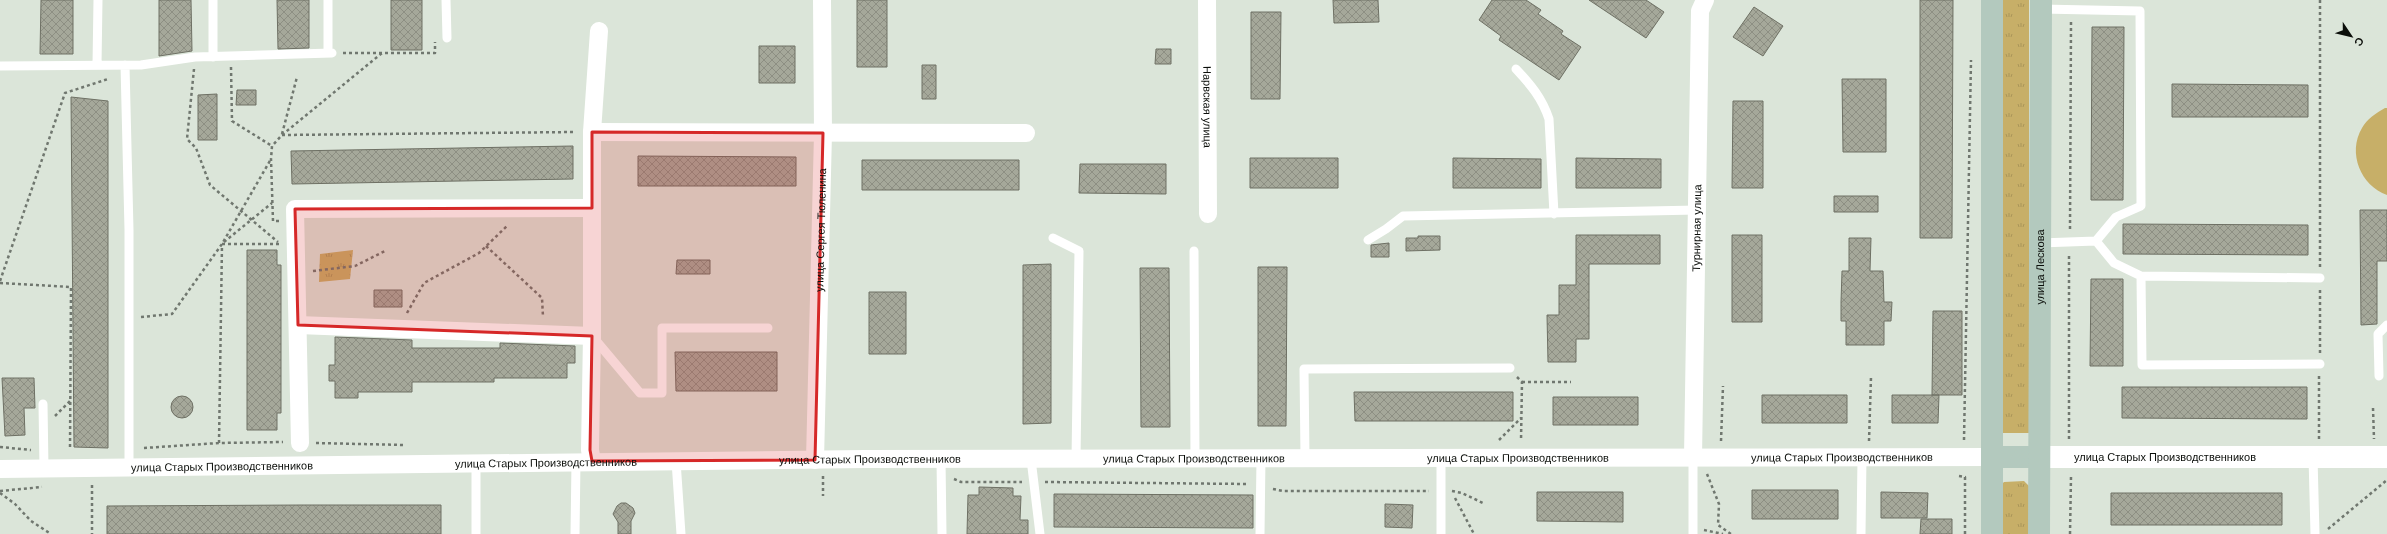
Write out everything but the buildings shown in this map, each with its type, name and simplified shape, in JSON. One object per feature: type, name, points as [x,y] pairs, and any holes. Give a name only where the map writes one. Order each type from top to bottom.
[{"type":"main road","points":[[1992,0],[1992,534]]},
{"type":"main road","name":"улица Лескова","points":[[2039,534],[2041,4]]},
{"type":"main road","name":"улица Старых Производственников","points":[[1992,457],[2040,457]]},
{"type":"street","name":"улица Сергея Тюленина","points":[[815,467],[823,133],[822,0]]},
{"type":"street","name":"Нарвская улица","points":[[1207,0],[1208,214]]},
{"type":"street","name":"Турнирная улица","points":[[1698,458],[1696,210],[1700,11],[1705,0]]},
{"type":"street","points":[[584,462],[590,450],[592,336],[592,132],[599,31]]},
{"type":"street","points":[[592,132],[1026,133]]},
{"type":"street","points":[[300,443],[295,209],[592,208]]},
{"type":"street","points":[[298,325],[592,336]]},
{"type":"street","name":"улица Старых Производственников","points":[[0,469],[676,461],[815,467],[941,467],[1032,459],[1698,458],[1865,449],[1992,457]]},
{"type":"street","name":"улица Старых Производственников","points":[[2040,457],[2316,450],[2387,457]]},
{"type":"lane","points":[[97,64],[98,0]]},
{"type":"lane","points":[[213,0],[213,57]]},
{"type":"lane","points":[[0,66],[97,64],[125,65],[195,57],[330,53],[328,0]]},
{"type":"lane","points":[[446,0],[447,38]]},
{"type":"lane","points":[[2041,4],[2071,9],[2140,11],[2141,206],[2116,217],[2096,242]]},
{"type":"lane","points":[[125,65],[129,230],[129,467]]},
{"type":"lane","points":[[1516,69],[1534,88],[1544,105],[1549,119],[1554,214]]},
{"type":"lane","points":[[1368,240],[1403,216],[1696,210]]},
{"type":"lane","points":[[1053,238],[1079,251],[1076,459]]},
{"type":"lane","points":[[2096,242],[2114,264],[2141,276],[2320,278]]},
{"type":"lane","points":[[2040,243],[2096,242]]},
{"type":"lane","points":[[1194,251],[1195,459]]},
{"type":"lane","points":[[2141,276],[2142,365],[2320,364]]},
{"type":"lane","points":[[2378,376],[2378,334],[2387,325]]},
{"type":"lane","points":[[592,336],[640,393],[662,393],[662,328],[768,328]]},
{"type":"lane","points":[[1305,458],[1304,369],[1510,368]]},
{"type":"lane","points":[[43,404],[44,468]]},
{"type":"lane","points":[[1861,534],[1865,449]]},
{"type":"lane","points":[[2314,534],[2316,450]]},
{"type":"lane","points":[[1260,534],[1261,458]]},
{"type":"lane","points":[[1440,534],[1441,458]]},
{"type":"lane","points":[[1693,531],[1698,458]]},
{"type":"lane","points":[[1032,459],[1040,534]]},
{"type":"lane","points":[[676,461],[680,534]]},
{"type":"lane","points":[[575,534],[584,462]]},
{"type":"lane","points":[[476,463],[476,534]]},
{"type":"lane","points":[[941,467],[942,534]]},
{"type":"path","points":[[2316,450],[2320,364],[2320,0]]},
{"type":"path","points":[[2069,440],[2071,9]]},
{"type":"path","points":[[330,53],[435,53]]},
{"type":"path","points":[[273,221],[272,146],[282,135],[382,53]]},
{"type":"path","points":[[230,56],[232,121],[272,146]]},
{"type":"path","points":[[1965,440],[1971,56]]},
{"type":"path","points":[[195,57],[187,139],[196,148],[210,185],[242,209],[280,244]]},
{"type":"path","points":[[101,76],[108,76]]},
{"type":"path","points":[[70,450],[71,287],[0,282],[65,93],[116,76]]},
{"type":"path","points":[[282,135],[297,77]]},
{"type":"path","points":[[282,135],[592,132]]},
{"type":"path","points":[[128,318],[172,314],[222,244],[271,159]]},
{"type":"path","points":[[219,443],[222,244],[272,203]]},
{"type":"path","points":[[399,328],[424,283],[479,253],[525,208]]},
{"type":"path","points":[[222,244],[284,244]]},
{"type":"path","points":[[486,246],[542,298],[544,334]]},
{"type":"path","points":[[297,274],[355,266],[385,251]]},
{"type":"path","points":[[1510,368],[1522,382],[1521,441]]},
{"type":"path","points":[[1865,449],[1871,377]]},
{"type":"path","points":[[1522,382],[1572,382]]},
{"type":"path","points":[[1721,441],[1723,386]]},
{"type":"path","points":[[2373,408],[2374,434]]},
{"type":"path","points":[[1498,441],[1521,418]]},
{"type":"path","points":[[1698,458],[1719,504],[1718,524],[1731,534]]},
{"type":"path","points":[[815,467],[831,474]]},
{"type":"path","points":[[941,467],[961,482],[1248,483],[1283,491],[1452,490],[1485,504]]},
{"type":"path","points":[[1965,477],[1965,534]]},
{"type":"path","points":[[2069,477],[2070,534]]},
{"type":"path","points":[[2321,534],[2387,480]]},
{"type":"path","points":[[84,483],[100,482]]},
{"type":"path","points":[[92,483],[92,534]]},
{"type":"path","points":[[0,492],[46,487]]},
{"type":"path","points":[[1452,490],[1458,507],[1467,518],[1474,534]]},
{"type":"path","points":[[0,492],[15,504],[31,521],[51,534]]},
{"type":"path","points":[[1693,531],[1723,534]]},
{"type":"highlighted area","points":[[592,132],[823,133],[815,460],[592,461],[590,450],[592,336],[298,325],[295,209],[592,208]]},
{"type":"green space","points":[[2000,0],[2029,0],[2029,433],[1998,433]]},
{"type":"green space","points":[[2387,108],[2387,195],[2378,191],[2370,184],[2359,168],[2356,158],[2358,138],[2362,128],[2372,116]]},
{"type":"green space","points":[[353,250],[350,279],[319,282],[320,254]]},
{"type":"green space","points":[[2024,481],[2029,486],[2029,534],[2000,534],[2000,486],[2004,482]]}]
